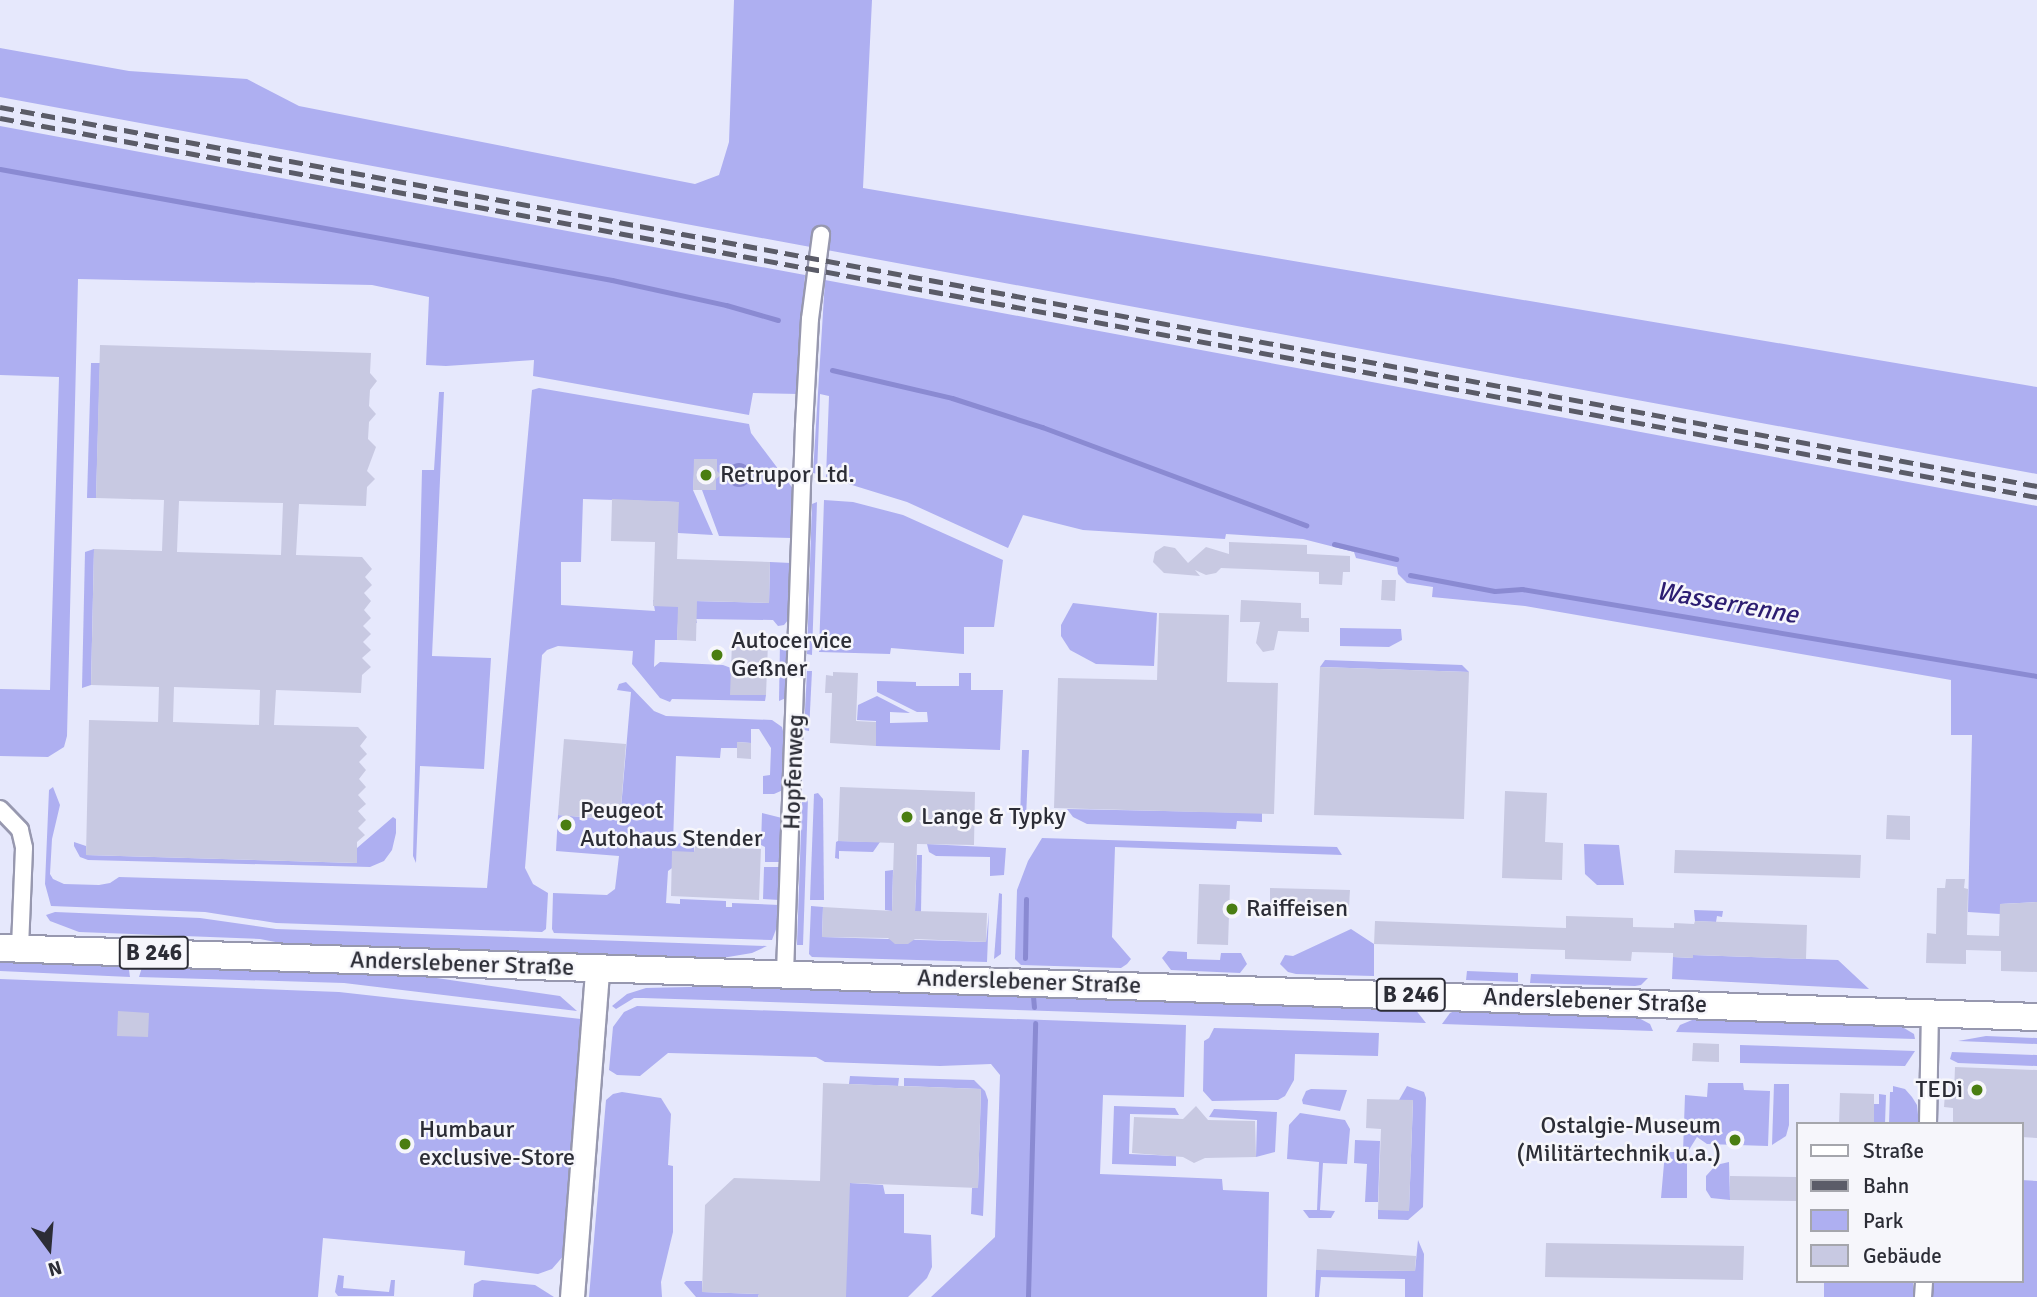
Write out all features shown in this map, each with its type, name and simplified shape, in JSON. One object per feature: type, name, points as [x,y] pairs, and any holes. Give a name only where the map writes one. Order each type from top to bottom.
[{"type":"main road","name":"Anderslebener Straße","points":[[10,948],[2037,1017]]},
{"type":"street","name":"Hopfenweg","points":[[785,973],[804,416],[810,319],[821,235]]},
{"type":"street","points":[[0,808],[20,830],[23,848],[10,948]]},
{"type":"street","points":[[572,1297],[597,970]]},
{"type":"street","points":[[1928,1122],[1930,1012]]},
{"type":"green space","points":[[734,0],[872,0],[863,188],[2037,387],[2037,474],[0,97],[0,48],[129,71],[247,79],[299,106],[695,184],[719,175],[729,142]]},
{"type":"green space","points":[[0,126],[805,275],[799,394],[753,393],[749,415],[533,376],[534,360],[426,365],[429,297],[372,285],[78,279],[67,736],[64,747],[48,757],[0,756],[0,689],[50,690],[59,377],[0,375]]},
{"type":"green space","points":[[825,280],[2037,506],[2037,902],[2000,904],[2000,914],[1968,912],[1972,735],[1951,735],[1951,680],[1525,606],[1432,597],[1433,587],[1407,583],[1398,574],[1397,567],[1356,558],[1354,552],[1303,539],[1226,534],[1225,539],[1083,530],[1023,515],[1008,548],[907,502],[826,477],[829,396],[820,394],[817,474],[813,473]]},
{"type":"green space","points":[[91,363],[100,363],[96,498],[87,498]]},
{"type":"green space","points":[[539,388],[749,424],[751,433],[794,490],[792,538],[719,536],[702,490],[716,490],[716,459],[695,459],[693,490],[713,535],[678,533],[678,502],[583,499],[581,562],[561,562],[561,605],[655,611],[653,600],[769,603],[770,562],[791,563],[788,620],[784,625],[778,626],[773,620],[696,619],[697,623],[678,622],[677,640],[655,640],[654,667],[660,662],[723,665],[731,668],[731,694],[766,695],[765,701],[672,699],[670,702],[660,698],[632,664],[633,651],[558,646],[542,655],[525,868],[533,884],[548,893],[546,929],[542,932],[276,923],[205,912],[51,906],[45,884],[49,790],[53,787],[60,805],[52,839],[50,874],[53,879],[64,884],[99,885],[110,883],[119,877],[487,888],[532,390]]},
{"type":"green space","points":[[439,392],[444,392],[432,656],[491,658],[484,769],[420,766],[416,863],[413,856],[422,470],[434,470]]},
{"type":"green space","points":[[824,500],[853,502],[903,515],[1003,560],[994,627],[964,627],[964,654],[891,648],[890,654],[819,652]]},
{"type":"green space","points":[[817,502],[812,655],[807,654],[812,504]]},
{"type":"green space","points":[[94,549],[91,685],[82,688],[85,552]]},
{"type":"green space","points":[[1073,603],[1157,613],[1154,666],[1096,664],[1070,650],[1061,636],[1061,625]]},
{"type":"green space","points":[[1340,628],[1401,629],[1402,640],[1389,647],[1340,646]]},
{"type":"green space","points":[[780,642],[788,642],[786,698],[779,701]]},
{"type":"green space","points":[[1325,660],[1462,665],[1469,672],[1320,667]]},
{"type":"green space","points":[[807,671],[812,671],[809,731],[804,730]]},
{"type":"green space","points":[[959,673],[971,673],[971,690],[1003,690],[1000,750],[876,746],[876,721],[857,720],[858,705],[877,696],[910,713],[890,712],[890,723],[928,722],[927,712],[917,712],[877,692],[877,681],[916,682],[916,686],[959,686]]},
{"type":"green space","points":[[626,682],[654,711],[666,716],[772,720],[782,727],[783,790],[774,794],[763,794],[763,776],[770,775],[771,748],[759,729],[751,729],[751,743],[737,742],[737,748],[721,748],[720,758],[676,756],[673,843],[694,844],[694,852],[668,871],[666,903],[680,904],[680,899],[726,901],[726,907],[732,907],[732,903],[779,905],[778,924],[772,940],[554,933],[553,893],[607,895],[615,889],[619,856],[556,851],[558,815],[620,820],[631,692],[617,690],[619,684]]},
{"type":"green space","points":[[1022,750],[1029,750],[1026,818],[1020,823]]},
{"type":"green space","points":[[818,793],[823,799],[824,900],[810,900],[814,794]]},
{"type":"green space","points":[[808,798],[803,945],[797,945],[802,802]]},
{"type":"green space","points":[[1067,809],[1262,813],[1262,822],[1237,821],[1236,829],[1087,824],[1073,817]]},
{"type":"green space","points":[[762,813],[782,818],[781,862],[765,862],[765,847],[761,845]]},
{"type":"green space","points":[[393,817],[396,819],[396,833],[392,850],[384,861],[370,867],[88,860],[80,857],[74,846],[74,842],[86,846],[86,855],[356,863],[357,848]]},
{"type":"green space","points":[[1042,838],[1337,847],[1342,855],[1115,847],[1112,937],[1131,959],[1121,968],[1021,965],[1015,959],[1017,890],[1028,861]]},
{"type":"green space","points":[[836,842],[880,842],[873,852],[839,851],[839,859],[835,858]]},
{"type":"green space","points":[[927,844],[1006,848],[1004,875],[990,876],[990,857],[936,856],[929,852]]},
{"type":"green space","points":[[1584,844],[1619,845],[1624,885],[1597,885],[1585,874]]},
{"type":"green space","points":[[917,855],[922,855],[921,912],[915,912]]},
{"type":"green space","points":[[764,867],[780,867],[779,900],[763,899]]},
{"type":"green space","points":[[893,870],[892,911],[885,910],[885,871]]},
{"type":"green space","points":[[999,893],[1002,894],[1001,954],[994,959]]},
{"type":"green space","points":[[811,906],[823,907],[822,937],[986,942],[989,912],[987,962],[812,957],[809,954]]},
{"type":"green space","points":[[1694,910],[1723,911],[1722,917],[1717,916],[1716,922],[1695,921]]},
{"type":"green space","points":[[55,912],[200,918],[276,929],[767,946],[752,953],[722,958],[291,945],[260,939],[79,932],[50,921],[46,915]]},
{"type":"green space","points":[[1351,929],[1374,944],[1374,976],[1296,974],[1288,972],[1280,964],[1285,955],[1293,956]]},
{"type":"green space","points":[[1168,951],[1187,952],[1187,959],[1220,960],[1221,953],[1241,953],[1247,964],[1240,973],[1171,970],[1162,958]]},
{"type":"green space","points":[[1693,955],[1838,960],[1869,989],[1672,979],[1673,957],[1693,958]]},
{"type":"green space","points":[[0,958],[128,963],[130,977],[0,971]]},
{"type":"green space","points":[[143,964],[416,975],[560,996],[577,1011],[344,983],[139,977]]},
{"type":"green space","points":[[1467,971],[1518,973],[1518,982],[1466,980]]},
{"type":"green space","points":[[1531,974],[1648,978],[1641,985],[1635,986],[1530,983]]},
{"type":"green space","points":[[0,979],[339,992],[581,1019],[584,1030],[565,1254],[552,1269],[538,1274],[464,1265],[465,1251],[323,1238],[318,1297],[0,1297]]},
{"type":"green space","points":[[779,985],[1415,1009],[1426,1023],[643,998],[634,998],[616,1009],[612,1006],[627,994],[646,988]]},
{"type":"green space","points":[[637,1006],[1186,1025],[1184,1097],[1103,1095],[1100,1174],[1222,1179],[1223,1190],[1269,1192],[1267,1297],[931,1297],[995,1237],[1000,1075],[991,1064],[940,1066],[825,1062],[816,1057],[668,1053],[640,1076],[617,1075],[609,1070],[613,1027],[624,1012]]},
{"type":"green space","points":[[1459,1009],[1635,1016],[1650,1024],[1653,1031],[1442,1024],[1450,1013]]},
{"type":"green space","points":[[1697,1018],[1899,1025],[1914,1034],[1915,1039],[1676,1032],[1680,1025]]},
{"type":"green space","points":[[1214,1028],[1379,1033],[1378,1056],[1295,1054],[1294,1080],[1285,1096],[1278,1100],[1212,1101],[1203,1091],[1204,1041],[1209,1038]]},
{"type":"green space","points":[[1986,1036],[2037,1038],[2037,1044],[1958,1041]]},
{"type":"green space","points":[[1740,1045],[1915,1051],[1905,1066],[1740,1063]]},
{"type":"green space","points":[[1952,1052],[2037,1055],[2037,1066],[1958,1063],[1950,1059]]},
{"type":"green space","points":[[850,1076],[899,1078],[898,1086],[849,1084]]},
{"type":"green space","points":[[904,1078],[974,1080],[985,1091],[988,1100],[983,1216],[971,1214],[972,1188],[978,1187],[981,1089],[904,1086]]},
{"type":"green space","name":"Ostalgie-Museum (Militärtechnik u.a.)","points":[[1708,1083],[1743,1083],[1744,1090],[1770,1091],[1768,1146],[1707,1144],[1697,1137],[1687,1153],[1687,1198],[1661,1198],[1665,1152],[1683,1152],[1685,1095],[1707,1097]]},
{"type":"green space","points":[[1774,1084],[1789,1084],[1789,1125],[1786,1136],[1772,1145]]},
{"type":"green space","points":[[1407,1086],[1424,1092],[1426,1098],[1423,1207],[1408,1220],[1378,1219],[1378,1210],[1409,1210],[1413,1101],[1399,1100]]},
{"type":"green space","points":[[1893,1086],[1905,1089],[1912,1097],[1917,1105],[1919,1122],[1889,1122],[1890,1092],[1893,1092]]},
{"type":"green space","points":[[1347,1090],[1340,1111],[1303,1104],[1306,1091]]},
{"type":"green space","points":[[622,1092],[661,1098],[671,1114],[668,1165],[673,1166],[673,1232],[661,1282],[662,1297],[589,1297],[606,1100],[613,1094]]},
{"type":"green space","points":[[1879,1094],[1886,1095],[1885,1122],[1874,1122],[1874,1104],[1879,1104]]},
{"type":"green space","points":[[1114,1106],[1175,1108],[1179,1115],[1130,1114],[1129,1154],[1176,1156],[1176,1166],[1112,1164]]},
{"type":"green space","points":[[1214,1109],[1277,1112],[1275,1152],[1256,1157],[1257,1120],[1209,1117]]},
{"type":"green space","points":[[1300,1113],[1345,1120],[1350,1129],[1347,1164],[1323,1163],[1320,1210],[1335,1211],[1331,1218],[1309,1218],[1303,1210],[1317,1210],[1319,1162],[1287,1159],[1289,1125]]},
{"type":"green space","points":[[1355,1140],[1380,1141],[1378,1202],[1365,1202],[1367,1164],[1354,1163]]},
{"type":"green space","points":[[1729,1162],[1730,1200],[1711,1198],[1706,1190],[1706,1176],[1716,1165]]},
{"type":"green space","points":[[2023,1180],[2037,1181],[2037,1297],[1933,1297],[1933,1283],[2023,1283]]},
{"type":"green space","points":[[850,1183],[883,1185],[885,1194],[904,1194],[904,1233],[931,1235],[932,1267],[927,1278],[908,1297],[820,1297]]},
{"type":"green space","points":[[1418,1240],[1424,1254],[1423,1297],[1405,1297],[1405,1279],[1321,1277],[1319,1297],[1315,1297],[1316,1270],[1415,1271]]},
{"type":"green space","points":[[338,1275],[344,1276],[343,1288],[389,1292],[391,1280],[395,1280],[394,1296],[338,1296],[335,1292]]},
{"type":"green space","points":[[482,1280],[535,1285],[554,1297],[473,1297],[474,1284]]},
{"type":"green space","points":[[702,1281],[702,1292],[759,1294],[758,1297],[696,1297],[684,1283]]},
{"type":"green space","points":[[1824,1283],[1913,1283],[1913,1297],[1824,1297]]},
{"type":"shaded area","points":[[739,463],[747,467],[751,475],[747,483],[739,487],[731,483],[727,475],[731,467]]},
{"type":"building","points":[[100,345],[371,353],[370,373],[377,381],[370,390],[369,406],[376,414],[369,422],[368,439],[376,447],[367,471],[375,479],[367,487],[366,506],[299,504],[296,555],[362,557],[372,569],[365,577],[372,585],[364,593],[371,601],[364,610],[371,618],[363,626],[371,634],[363,642],[371,650],[362,658],[371,667],[362,675],[361,693],[276,690],[274,725],[358,727],[367,737],[360,746],[367,754],[359,762],[366,770],[359,779],[366,787],[358,795],[366,804],[358,811],[366,820],[358,828],[365,835],[357,842],[357,863],[86,855],[89,720],[158,722],[159,687],[91,685],[94,549],[162,551],[164,500],[96,498]],"holes":[[[179,501],[283,503],[281,555],[177,552]],[[174,687],[260,690],[259,725],[173,722]]]},
{"type":"building","name":"Retrupor Ltd.","points":[[694,459],[717,459],[717,471],[721,475],[716,479],[716,490],[693,490]]},
{"type":"building","points":[[612,499],[679,502],[677,559],[770,562],[769,603],[697,601],[696,641],[677,640],[678,607],[653,606],[655,542],[611,541]]},
{"type":"building","points":[[1229,542],[1307,545],[1307,554],[1350,556],[1350,572],[1343,572],[1342,585],[1319,584],[1319,572],[1221,568],[1216,573],[1206,575],[1195,570],[1200,576],[1164,573],[1153,562],[1155,552],[1164,546],[1175,548],[1188,563],[1206,547],[1229,554]]},
{"type":"building","points":[[1382,580],[1396,580],[1395,601],[1381,600]]},
{"type":"building","points":[[1241,600],[1301,603],[1301,618],[1309,618],[1309,632],[1278,631],[1274,650],[1263,652],[1256,643],[1260,622],[1240,622]]},
{"type":"building","points":[[1159,613],[1229,615],[1227,682],[1278,683],[1274,814],[1054,808],[1058,678],[1157,680]]},
{"type":"building","points":[[732,642],[768,643],[766,695],[730,695]]},
{"type":"building","points":[[1320,667],[1469,672],[1464,819],[1314,815]]},
{"type":"building","points":[[833,672],[858,673],[856,721],[876,722],[876,746],[830,743],[832,693],[825,693],[826,675],[833,676]]},
{"type":"building","points":[[564,739],[626,744],[620,820],[558,815]]},
{"type":"building","points":[[737,742],[751,743],[751,759],[737,758]]},
{"type":"building","points":[[840,787],[975,792],[974,845],[917,844],[915,911],[987,913],[986,942],[915,939],[908,944],[895,944],[888,938],[822,937],[823,907],[892,911],[894,843],[838,841]]},
{"type":"building","points":[[1505,791],[1547,793],[1545,842],[1563,843],[1562,880],[1502,878]]},
{"type":"building","points":[[1887,815],[1910,816],[1910,840],[1886,839]]},
{"type":"building","points":[[720,837],[734,838],[734,848],[761,849],[759,900],[671,896],[672,851],[694,852],[695,846],[719,848]]},
{"type":"building","points":[[1675,850],[1861,855],[1860,878],[1674,873]]},
{"type":"building","points":[[1946,879],[1965,879],[1964,888],[1968,889],[1967,935],[1999,936],[2000,904],[2037,902],[2037,972],[2001,971],[2001,951],[1966,950],[1966,964],[1926,963],[1927,933],[1936,934],[1937,888],[1945,888]]},
{"type":"building","points":[[1199,884],[1230,885],[1228,945],[1197,944]]},
{"type":"building","points":[[1270,888],[1350,890],[1349,907],[1270,905]]},
{"type":"building","points":[[1566,916],[1633,918],[1633,927],[1674,928],[1674,923],[1694,924],[1695,921],[1807,925],[1806,959],[1693,955],[1693,958],[1673,957],[1673,953],[1632,952],[1631,961],[1565,959],[1565,950],[1374,944],[1375,921],[1566,928]]},
{"type":"building","points":[[118,1011],[149,1013],[148,1037],[117,1036]]},
{"type":"building","points":[[1693,1043],[1719,1044],[1719,1062],[1692,1061]]},
{"type":"building","points":[[1955,1067],[2037,1070],[2037,1138],[2023,1137],[2023,1122],[1953,1122],[1953,1108],[1944,1107],[1945,1093],[1954,1093]]},
{"type":"building","points":[[823,1083],[981,1089],[978,1188],[850,1183],[846,1297],[758,1297],[759,1294],[702,1292],[705,1205],[734,1178],[820,1181]]},
{"type":"building","points":[[1840,1093],[1874,1094],[1874,1122],[1839,1122]]},
{"type":"building","points":[[1367,1099],[1413,1100],[1409,1211],[1378,1210],[1381,1129],[1366,1128]]},
{"type":"building","points":[[1196,1106],[1208,1120],[1255,1121],[1256,1157],[1205,1158],[1194,1163],[1183,1157],[1132,1153],[1134,1117],[1183,1119]]},
{"type":"building","points":[[1730,1176],[1796,1177],[1796,1201],[1730,1200]]},
{"type":"building","points":[[1546,1243],[1744,1246],[1743,1280],[1545,1277]]},
{"type":"building","points":[[1317,1249],[1416,1256],[1415,1271],[1316,1270]]},
{"type":"waterway","points":[[0,169],[612,280],[726,305],[778,320]]},
{"type":"waterway","points":[[832,370],[952,398],[1042,427],[1306,525]]},
{"type":"waterway","name":"Wasserrenne","points":[[1334,544],[1396,559]]},
{"type":"waterway","name":"Wasserrenne","points":[[1410,575],[1495,591],[1522,589],[2037,676]]},
{"type":"waterway","points":[[1025,958],[1026,899]]},
{"type":"waterway","points":[[1033,996],[1034,1007]]},
{"type":"waterway","points":[[1028,1297],[1035,1023]]},
{"type":"railway","points":[[0,107],[2037,486]]},
{"type":"railway","points":[[0,118],[2037,497]]},
{"type":"place","name":"Retrupor Ltd.","points":[[706,475]]},
{"type":"place","name":"Autocervice Geßner","points":[[717,655]]},
{"type":"place","name":"Lange & Typky","points":[[907,817]]},
{"type":"place","name":"Peugeot Autohaus Stender","points":[[566,825]]},
{"type":"place","name":"Raiffeisen","points":[[1232,909]]},
{"type":"place","name":"TEDi","points":[[1977,1090]]},
{"type":"place","name":"Ostalgie-Museum (Militärtechnik u.a.)","points":[[1735,1140]]},
{"type":"place","name":"Humbaur exclusive-Store","points":[[405,1144]]}]
